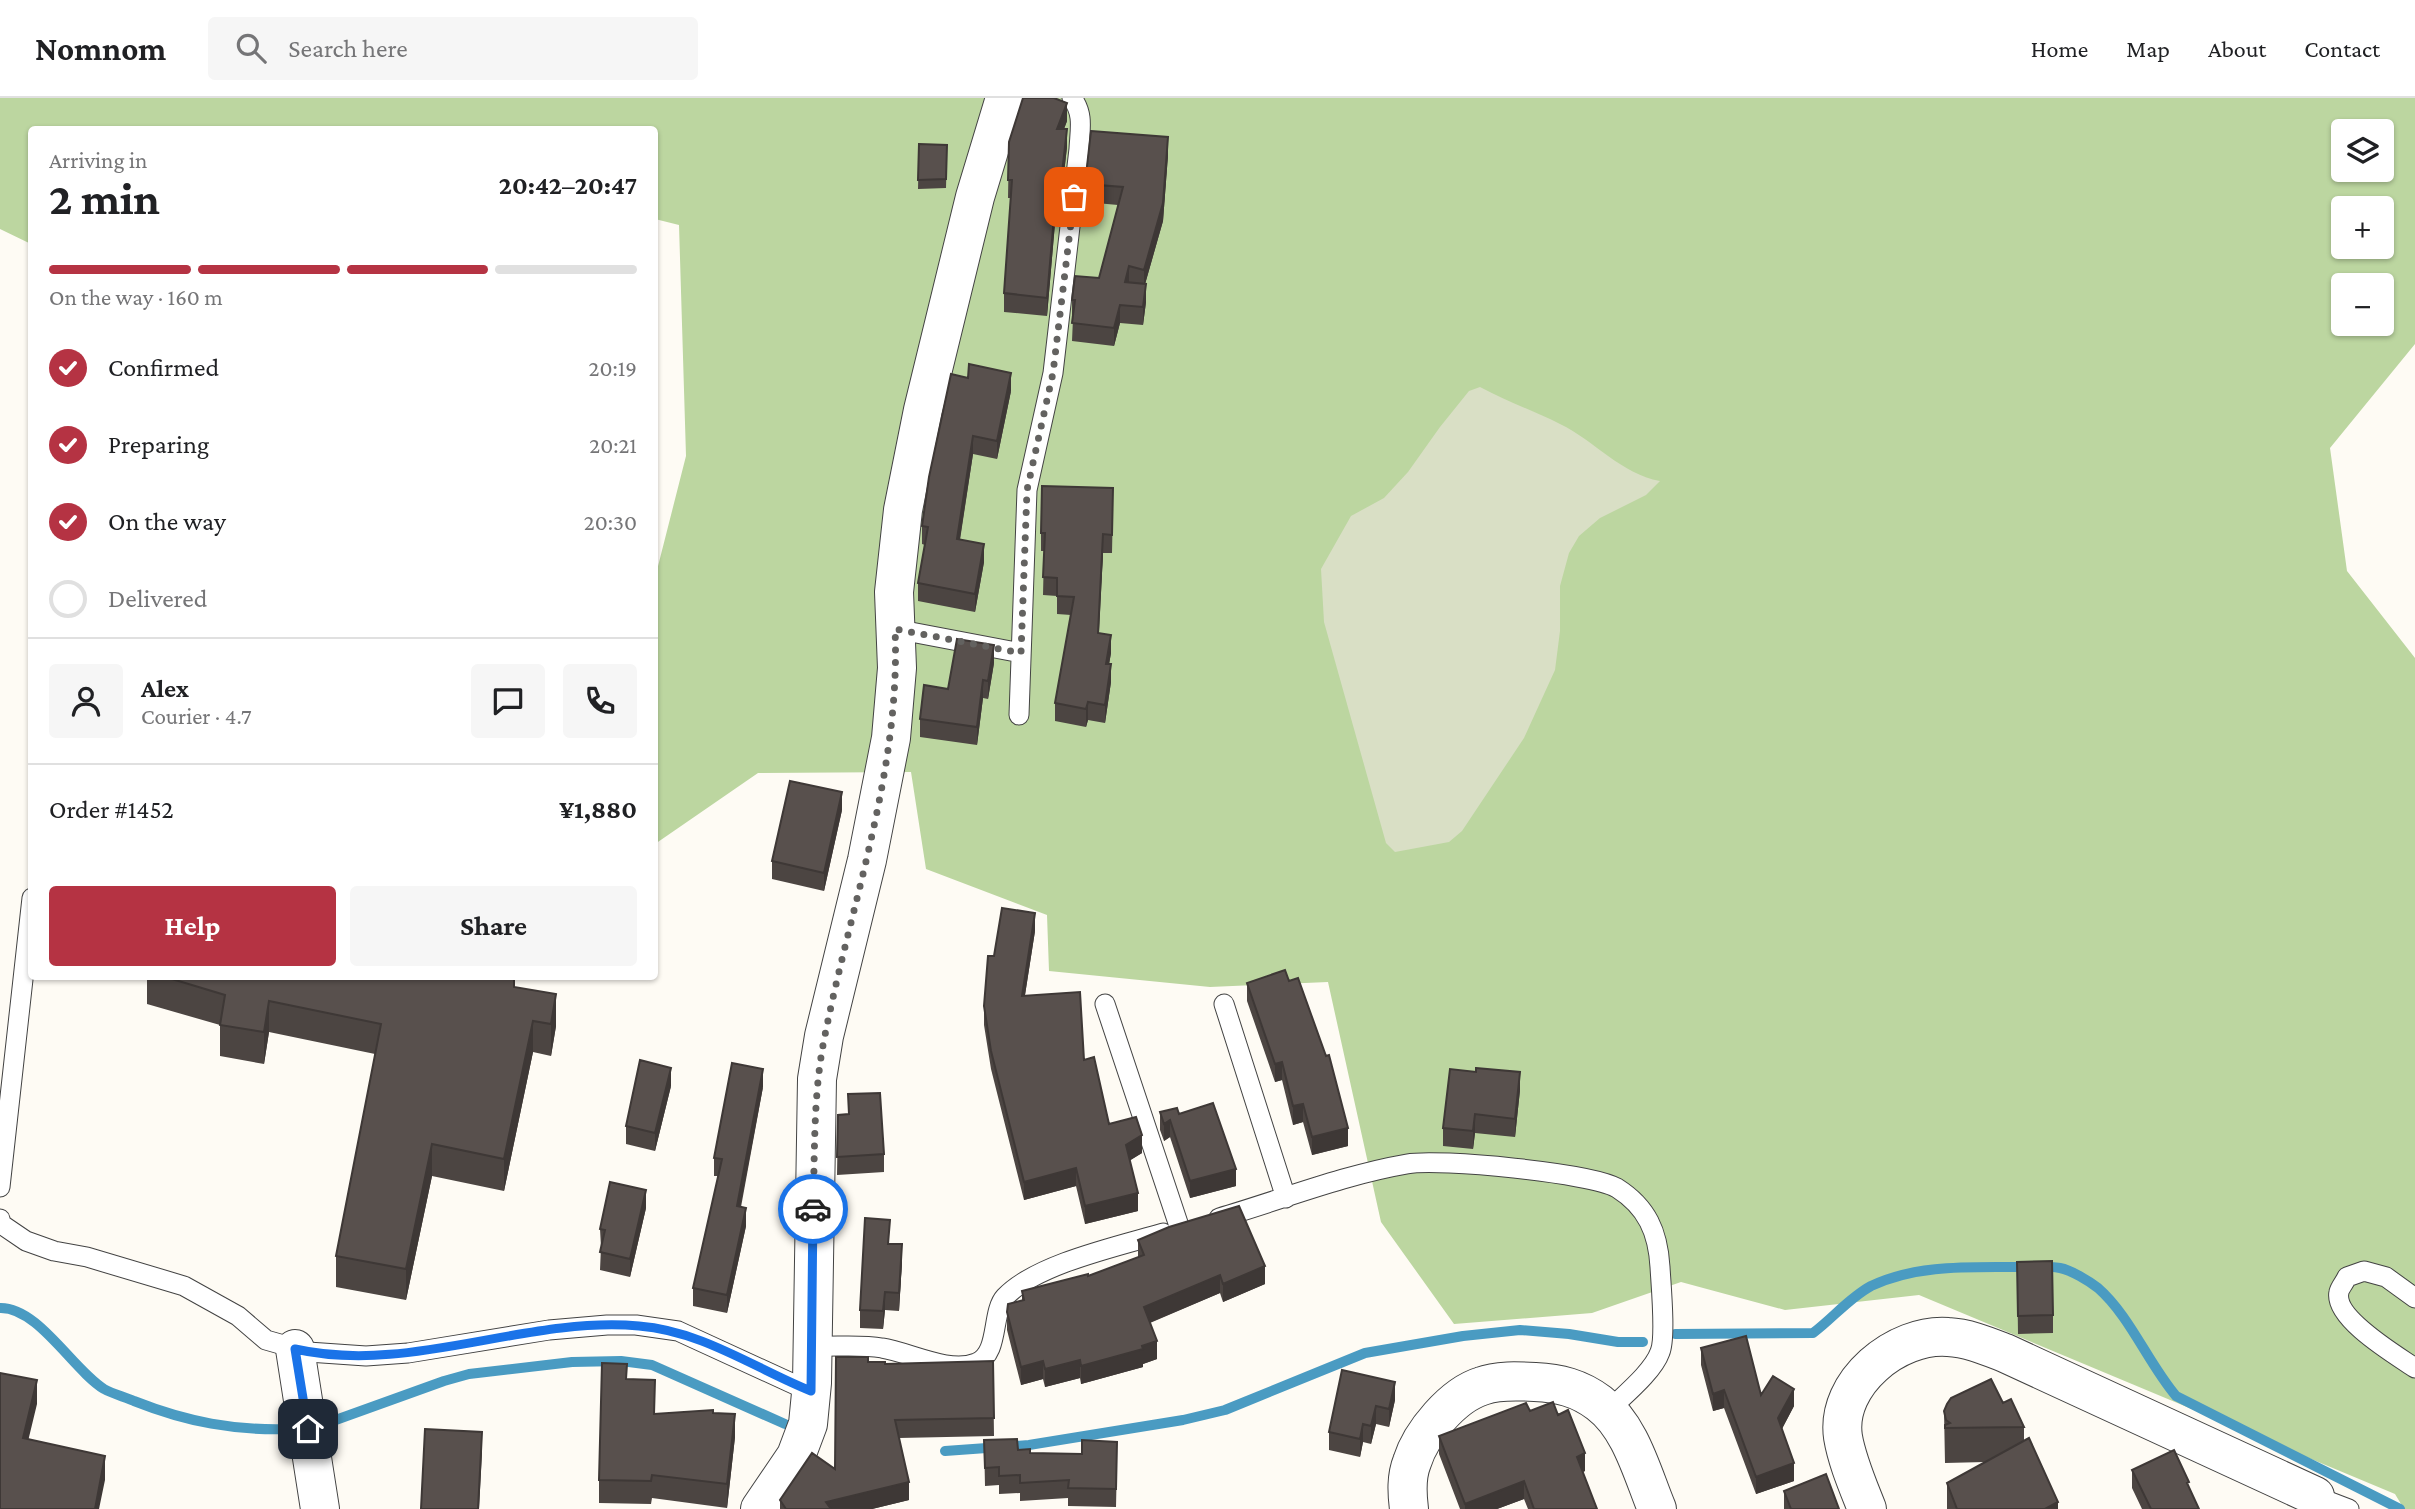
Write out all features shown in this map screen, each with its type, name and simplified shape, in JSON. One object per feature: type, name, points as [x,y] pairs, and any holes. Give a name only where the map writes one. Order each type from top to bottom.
[{"type":"street","points":[[760,1509],[796,1456],[808,1424],[813,1346],[817,1079],[824,1037],[867,860],[891,738],[897,668],[894,592],[903,510],[923,410],[975,197],[1004,98]]},
{"type":"street","points":[[1867,1509],[1843,1436],[1844,1415],[1849,1398],[1866,1373],[1895,1349],[1911,1342],[1946,1336],[1973,1341],[2005,1353],[2332,1502]]},
{"type":"street","points":[[295,1349],[320,1509]]},
{"type":"street","points":[[1409,1509],[1407,1489],[1411,1463],[1419,1444],[1449,1406],[1463,1394],[1484,1385],[1520,1381],[1556,1383],[1578,1391],[1608,1412],[1626,1433],[1657,1509]]},
{"type":"lane","points":[[1019,715],[1027,490],[1053,373],[1082,117],[1072,98]]},
{"type":"lane","points":[[895,629],[1021,653]]},
{"type":"lane","points":[[0,1186],[28,934]]},
{"type":"lane","points":[[1105,1003],[1192,1225]]},
{"type":"lane","points":[[1224,1004],[1286,1198]]},
{"type":"lane","points":[[813,1346],[879,1347],[932,1362],[963,1366],[976,1363],[986,1355],[995,1334],[999,1304],[1022,1283],[1060,1265],[1379,1169],[1411,1163],[1476,1165],[1542,1172],[1615,1186],[1649,1218],[1656,1234],[1660,1265],[1661,1351],[1647,1371],[1608,1412]]},
{"type":"lane","points":[[0,1219],[1,1224],[26,1241],[54,1251],[139,1271],[184,1286],[238,1316],[266,1340],[295,1349],[332,1355],[398,1353],[549,1330],[636,1325],[678,1331],[811,1391]]},
{"type":"lane","points":[[2415,1298],[2386,1277],[2364,1271],[2347,1277],[2339,1293],[2342,1310],[2370,1337],[2415,1368]]},
{"type":"green space","points":[[0,98],[2415,98],[2415,344],[2330,448],[2347,571],[2415,658],[2415,1509],[2404,1509],[2395,1494],[1919,1295],[1785,1310],[1681,1282],[1592,1313],[1454,1324],[1381,1222],[1328,982],[1210,987],[1049,971],[1047,915],[926,869],[911,772],[758,773],[658,842],[658,566],[686,456],[679,225],[658,220],[658,126],[28,126],[28,243],[0,229]]},
{"type":"green space","points":[[1480,387],[1573,431],[1633,472],[1660,481],[1646,495],[1600,518],[1579,536],[1569,553],[1560,586],[1560,631],[1555,670],[1524,738],[1462,831],[1449,842],[1395,852],[1386,843],[1324,622],[1321,569],[1351,516],[1384,498],[1408,472],[1469,391]]},
{"type":"building","points":[[1023,98],[1054,98],[1067,103],[1057,129],[1067,129],[1061,182],[1057,182],[1047,298],[1004,293],[1012,180],[1008,180],[1009,142]]},
{"type":"building","points":[[1091,131],[1168,137],[1163,203],[1144,270],[1129,266],[1125,282],[1146,284],[1143,307],[1120,305],[1114,328],[1072,323],[1075,276],[1099,278],[1123,187],[1085,184]]},
{"type":"building","points":[[919,144],[947,145],[946,179],[918,180]]},
{"type":"building","points":[[969,364],[1011,373],[997,441],[973,436],[957,539],[984,544],[975,594],[918,583],[928,527],[922,526],[929,477],[951,374],[968,378]]},
{"type":"building","points":[[1042,486],[1113,488],[1112,535],[1103,534],[1098,633],[1111,635],[1106,664],[1111,664],[1105,705],[1088,702],[1086,709],[1055,703],[1074,597],[1057,596],[1057,578],[1043,577],[1045,533],[1041,533]]},
{"type":"building","points":[[957,639],[994,645],[988,681],[983,680],[977,727],[920,719],[924,685],[948,689]]},
{"type":"building","points":[[790,781],[842,792],[824,873],[772,861]]},
{"type":"building","points":[[1002,908],[1035,913],[1022,996],[1080,992],[1084,1060],[1094,1057],[1109,1124],[1136,1117],[1142,1135],[1126,1145],[1138,1193],[1085,1206],[1076,1168],[1024,1182],[991,1051],[984,1006],[988,956],[994,956]]},
{"type":"building","points":[[1285,970],[1289,981],[1298,978],[1326,1056],[1329,1055],[1348,1128],[1312,1137],[1303,1104],[1293,1106],[1282,1062],[1275,1064],[1247,983]]},
{"type":"building","points":[[175,980],[514,980],[514,987],[556,994],[551,1024],[533,1021],[504,1159],[432,1144],[406,1269],[336,1256],[381,1024],[269,1001],[264,1032],[220,1025],[225,995]]},
{"type":"building","points":[[640,1060],[671,1068],[655,1133],[626,1126]]},
{"type":"building","points":[[732,1063],[763,1069],[737,1206],[746,1208],[727,1295],[693,1288],[722,1159],[714,1158]]},
{"type":"building","points":[[1476,1068],[1520,1072],[1515,1119],[1475,1114],[1473,1131],[1443,1128],[1450,1069],[1476,1072]]},
{"type":"building","points":[[880,1093],[884,1154],[837,1157],[838,1115],[849,1114],[848,1094]]},
{"type":"building","points":[[1213,1103],[1236,1169],[1190,1181],[1170,1120],[1164,1124],[1160,1112],[1177,1108],[1179,1114]]},
{"type":"building","points":[[610,1182],[646,1190],[630,1259],[600,1252],[605,1230],[600,1229]]},
{"type":"building","points":[[1239,1206],[1265,1266],[1223,1284],[1220,1275],[1144,1307],[1157,1341],[1142,1346],[1143,1349],[1081,1366],[1080,1360],[1045,1369],[1043,1361],[1021,1367],[1007,1312],[1008,1304],[1024,1300],[1022,1291],[1088,1276],[1144,1255],[1138,1240],[1169,1227]]},
{"type":"building","points":[[865,1218],[890,1220],[888,1244],[902,1244],[899,1293],[885,1292],[883,1311],[860,1310]]},
{"type":"building","points":[[2052,1261],[2053,1315],[2018,1316],[2017,1262]]},
{"type":"building","points":[[1746,1336],[1761,1395],[1773,1376],[1794,1389],[1778,1418],[1794,1463],[1756,1477],[1724,1390],[1713,1394],[1701,1348]]},
{"type":"building","points":[[836,1357],[868,1357],[868,1362],[885,1364],[993,1361],[994,1418],[895,1420],[909,1482],[826,1502],[831,1509],[786,1509],[780,1500],[812,1453],[835,1469]]},
{"type":"building","points":[[602,1363],[627,1364],[626,1379],[655,1380],[654,1414],[713,1410],[713,1413],[735,1414],[727,1484],[652,1475],[651,1481],[599,1480]]},
{"type":"building","points":[[1342,1370],[1395,1382],[1389,1409],[1376,1406],[1371,1426],[1363,1424],[1360,1439],[1329,1432]]},
{"type":"building","points":[[0,1373],[37,1380],[23,1438],[105,1456],[95,1509],[0,1509]]},
{"type":"building","points":[[1991,1379],[2003,1403],[2011,1399],[2024,1427],[1945,1428],[1945,1425],[1950,1423],[1946,1420],[1944,1411],[1951,1398]]},
{"type":"building","points":[[1553,1402],[1558,1415],[1568,1410],[1585,1453],[1577,1457],[1597,1509],[1534,1509],[1524,1481],[1465,1504],[1439,1436],[1526,1403],[1530,1411]]},
{"type":"building","points":[[425,1429],[482,1432],[478,1509],[421,1509]]},
{"type":"building","points":[[2029,1438],[2058,1502],[2045,1509],[1957,1509],[1947,1483]]},
{"type":"building","points":[[1017,1439],[1018,1450],[1030,1449],[1030,1453],[1082,1454],[1082,1440],[1117,1442],[1116,1489],[1068,1488],[1069,1480],[1020,1483],[1020,1475],[999,1476],[999,1467],[985,1468],[984,1440]]},
{"type":"building","points":[[2174,1450],[2199,1509],[2151,1509],[2132,1470]]},
{"type":"building","points":[[1826,1474],[1839,1509],[1791,1509],[1784,1491]]},
{"type":"waterway","points":[[1675,1334],[1813,1333],[1863,1291],[1905,1274],[1959,1267],[2060,1268],[2090,1282],[2109,1299],[2176,1396],[2400,1509]]},
{"type":"waterway","points":[[0,1308],[14,1310],[28,1318],[55,1341],[92,1380],[111,1392],[173,1415],[211,1424],[291,1429]]},
{"type":"waterway","points":[[945,1451],[1029,1445],[1183,1420],[1225,1410],[1365,1353],[1463,1336],[1520,1330],[1618,1342],[1643,1342]]},
{"type":"waterway","points":[[319,1426],[469,1374],[572,1362],[621,1361],[652,1365],[785,1424]]},
{"type":"way so far","points":[[813,1209],[817,1079],[824,1037],[867,860],[891,738],[897,668],[895,629],[1021,653],[1027,490],[1049,400],[1074,197]]},
{"type":"route","points":[[308,1429],[295,1349],[332,1355],[408,1353],[549,1330],[607,1325],[636,1325],[678,1331],[811,1391],[813,1209]]}]
